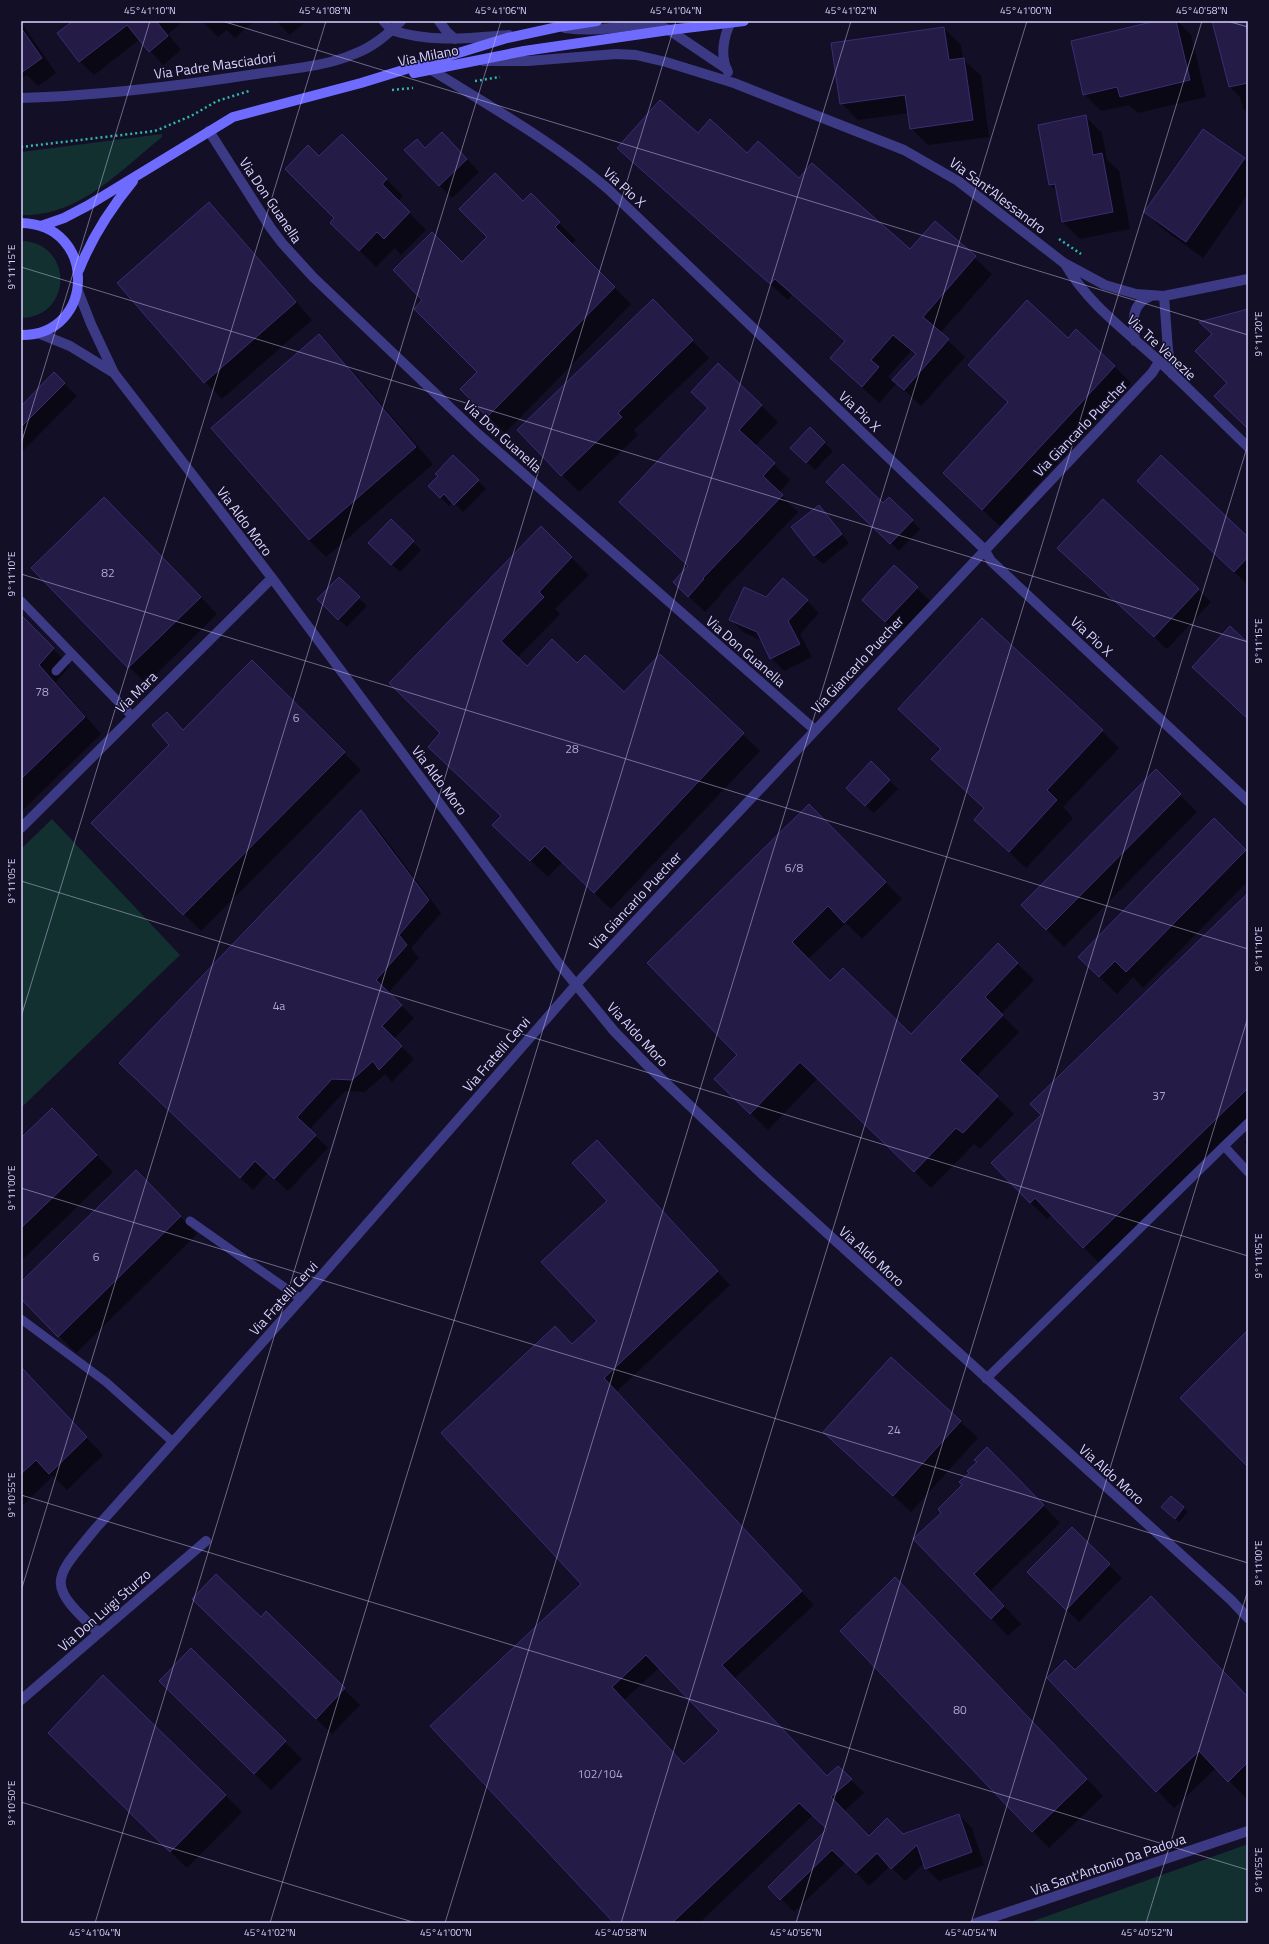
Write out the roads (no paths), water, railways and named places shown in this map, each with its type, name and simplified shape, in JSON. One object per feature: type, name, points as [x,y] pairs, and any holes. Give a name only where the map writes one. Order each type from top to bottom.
[{"type":"main road","name":"Via Milano","points":[[361,83],[525,34],[598,21]]},
{"type":"main road","name":"Via Milano","points":[[361,83],[524,51],[669,30],[744,21]]},
{"type":"main road","points":[[42,226],[78,211],[209,131],[243,114],[361,83]]},
{"type":"main road","points":[[79,270],[104,220],[138,175]]},
{"type":"main road","points":[[21,223],[42,226],[55,232],[66,243],[74,256],[79,270],[78,291],[73,305],[64,317],[52,327],[38,333],[21,335]]},
{"type":"street","name":"Via Padre Masciadori","points":[[21,98],[107,93],[308,66],[357,54],[376,43],[401,21]]},
{"type":"street","points":[[439,21],[447,32],[455,39]]},
{"type":"street","points":[[731,22],[725,38],[724,46],[727,69],[734,83]]},
{"type":"street","points":[[558,27],[600,29],[647,24],[659,25],[669,30],[727,69]]},
{"type":"street","points":[[392,30],[415,37],[455,39],[525,34]]},
{"type":"street","name":"Via Sant'Alessandro","points":[[475,60],[528,62],[591,55],[626,54],[656,59],[734,83],[876,138],[932,164],[991,204],[1064,262],[1105,285],[1124,292],[1151,296],[1164,296],[1248,279]]},
{"type":"street","name":"Via Pio X","points":[[430,69],[541,138],[594,177],[984,550],[990,561],[1248,801]]},
{"type":"street","name":"Via Don Guanella","points":[[209,131],[263,217],[282,244],[313,277],[477,432],[815,730]]},
{"type":"street","name":"Via Tre Venezie","points":[[1064,262],[1085,293],[1248,447]]},
{"type":"street","name":"Via Aldo Moro","points":[[78,291],[114,373],[272,578],[575,985],[643,1062],[763,1175],[1231,1600],[1248,1618]]},
{"type":"street","points":[[1135,341],[1134,312],[1139,303],[1151,296]]},
{"type":"street","points":[[1164,296],[1168,350],[1172,374]]},
{"type":"street","name":"Via Aldo Moro","points":[[38,333],[70,346],[114,373]]},
{"type":"street","name":"Via Giancarlo Puecher","points":[[575,985],[1152,373],[1159,362]]},
{"type":"street","name":"Via Mara","points":[[21,828],[272,578]]},
{"type":"street","name":"Via Fratelli Cervi","points":[[99,1633],[65,1598],[60,1588],[61,1573],[96,1528],[301,1300],[575,985]]},
{"type":"street","name":"Via Don Luigi Sturzo","points":[[21,1700],[206,1540]]},
{"type":"street","name":"Via Sant'Antonio Da Padova","points":[[976,1923],[1248,1831]]},
{"type":"lane","points":[[382,21],[392,30]]},
{"type":"lane","points":[[21,601],[132,716]]},
{"type":"lane","points":[[56,671],[72,654]]},
{"type":"lane","points":[[986,1379],[1248,1123]]},
{"type":"lane","points":[[1224,1146],[1248,1172]]},
{"type":"lane","points":[[190,1221],[301,1300]]},
{"type":"lane","points":[[21,1319],[103,1378],[173,1442]]}]
